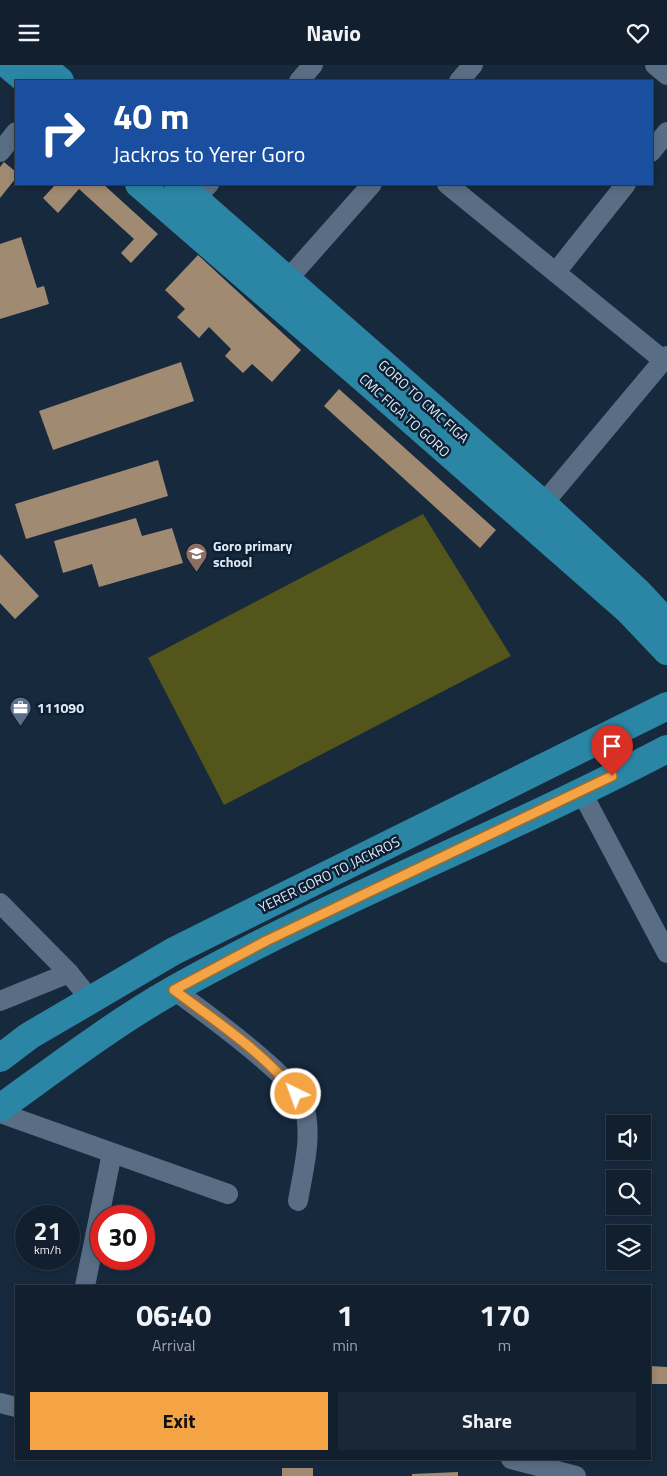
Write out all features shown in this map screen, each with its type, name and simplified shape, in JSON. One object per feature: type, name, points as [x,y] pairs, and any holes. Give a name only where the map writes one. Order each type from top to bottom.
[{"type":"main road","points":[[8,65],[26,80]]},
{"type":"main road","points":[[41,65],[59,80]]},
{"type":"main road","name":"CMC FIGA TO GORO","points":[[139,185],[364,378],[628,611],[667,651]]},
{"type":"main road","name":"GORO TO CMC FIGA","points":[[194,189],[288,279],[543,504],[638,592],[667,623]]},
{"type":"main road","name":"YERER GORO TO JACKROS","points":[[0,1058],[29,1035],[174,951],[667,706]]},
{"type":"main road","points":[[0,1108],[104,1032],[174,990],[266,941],[667,749]]},
{"type":"street","points":[[460,80],[473,65]]},
{"type":"street","points":[[655,65],[667,75]]},
{"type":"street","points":[[653,150],[667,132]]},
{"type":"street","points":[[0,152],[15,133]]},
{"type":"street","points":[[288,279],[371,185]]},
{"type":"street","points":[[448,185],[665,358],[543,504]]},
{"type":"street","points":[[556,272],[625,185]]},
{"type":"street","points":[[581,791],[667,953]]},
{"type":"street","points":[[0,903],[69,973],[90,999]]},
{"type":"street","points":[[0,1001],[69,973]]},
{"type":"street","points":[[174,990],[233,1035],[288,1083],[304,1105],[308,1141],[298,1201]]},
{"type":"street","points":[[0,1113],[228,1194]]},
{"type":"street","points":[[85,1285],[112,1153]]},
{"type":"street","points":[[0,1403],[15,1407]]},
{"type":"street","points":[[515,1460],[576,1476]]},
{"type":"shaded area","points":[[423,514],[511,656],[224,805],[148,658]]},
{"type":"building","points":[[4,162],[15,171],[15,179],[0,198],[0,167]]},
{"type":"building","points":[[55,185],[104,185],[158,234],[131,263],[121,253],[134,239],[79,189],[58,213],[43,198]]},
{"type":"building","points":[[21,237],[37,288],[44,286],[49,304],[0,319],[0,244]]},
{"type":"building","points":[[198,255],[301,350],[272,382],[252,364],[243,373],[225,356],[231,349],[209,327],[199,338],[177,317],[185,309],[165,290]]},
{"type":"building","points":[[181,362],[194,401],[53,450],[39,411]]},
{"type":"building","points":[[339,389],[496,530],[480,548],[324,406]]},
{"type":"building","points":[[158,460],[168,496],[26,539],[15,504]]},
{"type":"building","points":[[136,518],[142,536],[172,528],[183,563],[99,587],[92,564],[63,573],[54,541]]},
{"type":"building","points":[[0,554],[39,596],[15,619],[0,603]]},
{"type":"building","points":[[651,1366],[667,1367],[667,1384],[651,1384]]},
{"type":"building","points":[[282,1468],[313,1468],[313,1476],[282,1476]]},
{"type":"building","points":[[458,1472],[458,1476],[412,1476],[412,1474]]},
{"type":"place","name":"Goro primary school","points":[[197,572]]},
{"type":"place","name":"111090","points":[[21,726]]},
{"type":"route","points":[[296,1094],[288,1083],[233,1035],[174,990],[266,941],[404,873],[502,829],[612,776]]}]
